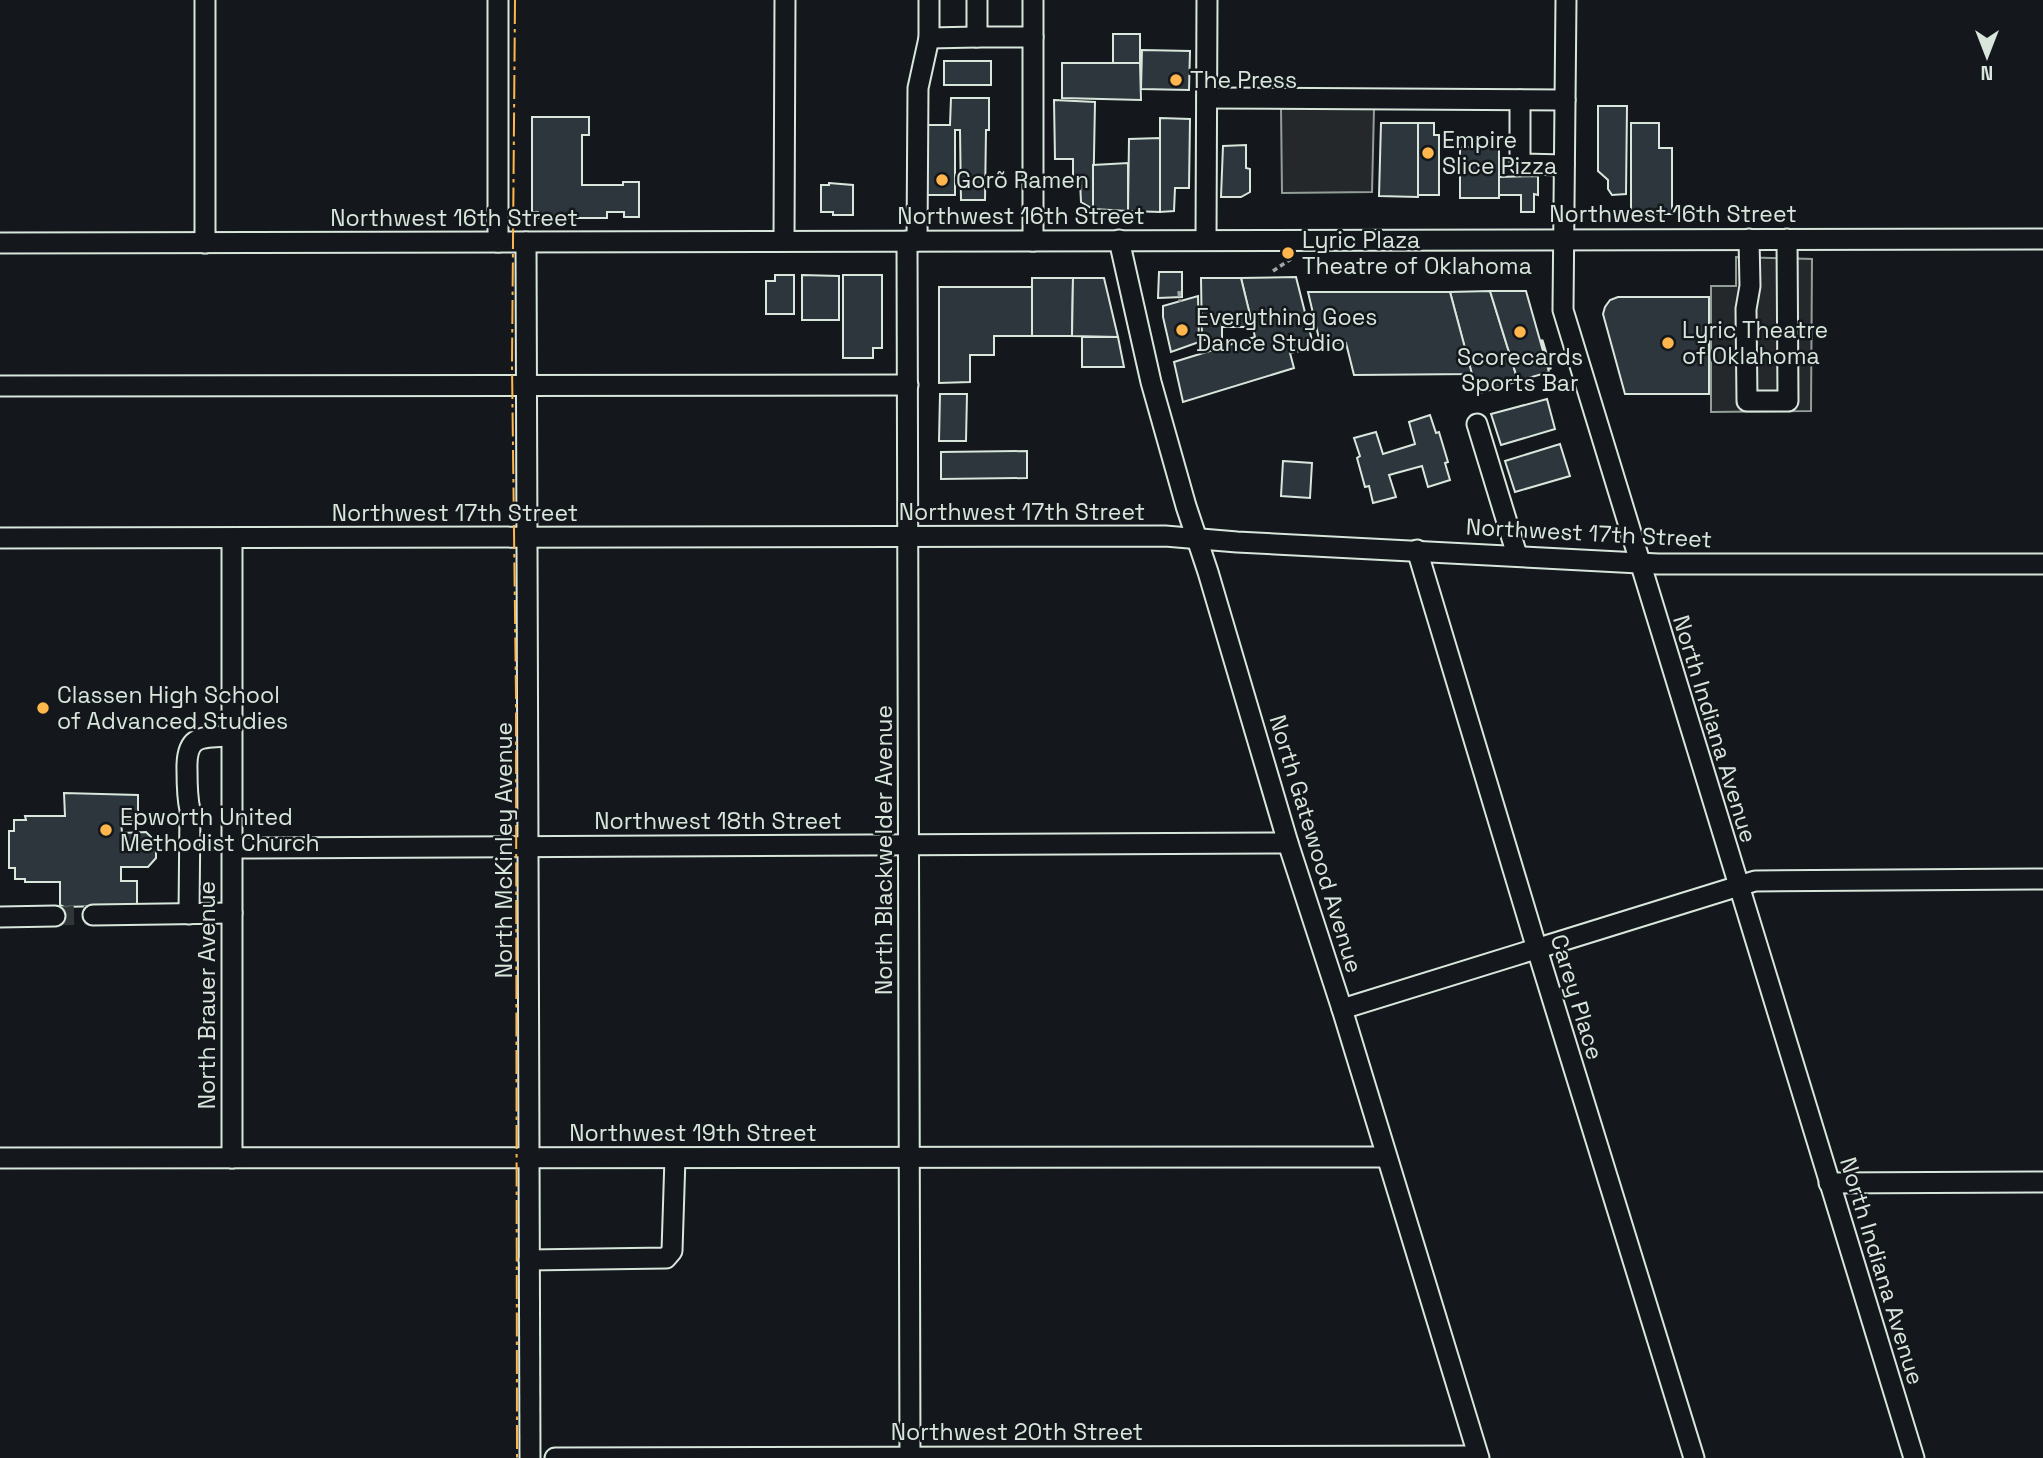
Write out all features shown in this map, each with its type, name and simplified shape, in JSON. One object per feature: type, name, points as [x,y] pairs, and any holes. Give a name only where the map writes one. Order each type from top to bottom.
[{"type":"street","points":[[205,0],[205,243]]},
{"type":"street","points":[[498,0],[498,242]]},
{"type":"street","points":[[784,241],[785,0]]},
{"type":"street","name":"North Blackwelder Avenue","points":[[910,1458],[908,385],[918,88],[929,38],[929,0]]},
{"type":"street","points":[[977,0],[977,37]]},
{"type":"street","points":[[1032,241],[1033,0]]},
{"type":"street","points":[[1206,240],[1207,0]]},
{"type":"street","name":"North Indiana Avenue","points":[[1566,0],[1563,310],[1914,1458]]},
{"type":"street","points":[[929,38],[1033,37]]},
{"type":"street","points":[[1207,98],[1565,100]]},
{"type":"street","points":[[1520,100],[1520,163],[1564,165]]},
{"type":"street","points":[[1749,239],[1750,286],[1746,309],[1747,401],[1788,401],[1787,239]]},
{"type":"street","name":"Northwest 16th Street","points":[[0,243],[2043,239]]},
{"type":"street","name":"North Gatewood Avenue","points":[[1119,240],[1152,382],[1197,539],[1288,843],[1342,1009],[1385,1157],[1479,1457]]},
{"type":"street","name":"North McKinley Avenue","points":[[526,242],[530,1458]]},
{"type":"street","points":[[0,386],[908,385]]},
{"type":"street","points":[[1477,424],[1517,555]]},
{"type":"street","name":"Northwest 17th Street","points":[[0,538],[1165,536],[1639,562],[2043,564]]},
{"type":"street","name":"North Brauer Avenue","points":[[232,538],[232,1158]]},
{"type":"street","name":"Carey Place","points":[[1417,550],[1536,950],[1694,1458]]},
{"type":"street","points":[[189,914],[190,810],[187,751],[200,739],[231,736]]},
{"type":"street","name":"Northwest 18th Street","points":[[232,848],[1288,843]]},
{"type":"street","points":[[1342,1009],[1755,881],[2043,879]]},
{"type":"street","points":[[93,915],[232,913]]},
{"type":"street","points":[[0,916],[55,916]]},
{"type":"street","name":"Northwest 19th Street","points":[[0,1158],[1385,1157]]},
{"type":"street","points":[[529,1260],[666,1258],[672,1251],[674,1158]]},
{"type":"street","points":[[1829,1183],[2043,1182]]},
{"type":"street","name":"Northwest 20th Street","points":[[555,1458],[1479,1457]]},
{"type":"path","points":[[1273,271],[1292,259]]},
{"type":"path","points":[[1178,291],[1180,302]]},
{"type":"shaded area","points":[[1281,108],[1374,108],[1372,192],[1282,193]]},
{"type":"shaded area","points":[[1736,257],[1812,259],[1811,411],[1711,412],[1711,286],[1736,286]]},
{"type":"building","points":[[1113,34],[1140,34],[1140,63],[1113,63]]},
{"type":"building","points":[[1142,50],[1190,51],[1189,90],[1141,89]]},
{"type":"building","points":[[944,61],[991,61],[991,85],[944,85]]},
{"type":"building","points":[[1062,63],[1140,63],[1141,100],[1062,98]]},
{"type":"building","points":[[951,98],[989,98],[985,200],[961,200],[960,130],[955,130],[955,195],[923,195],[924,125],[950,125]]},
{"type":"building","points":[[1054,100],[1095,102],[1093,209],[1081,202],[1080,181],[1073,181],[1073,159],[1055,159]]},
{"type":"building","points":[[1598,106],[1627,106],[1626,194],[1612,195],[1608,189],[1608,180],[1598,171]]},
{"type":"building","points":[[532,117],[589,117],[589,135],[582,135],[582,185],[623,185],[623,182],[639,182],[639,217],[624,217],[624,212],[607,212],[607,218],[538,218],[538,212],[532,212]]},
{"type":"building","points":[[1160,118],[1190,119],[1189,188],[1175,188],[1174,211],[1160,212]]},
{"type":"building","points":[[1381,123],[1418,123],[1418,197],[1379,196]]},
{"type":"building","name":"Empire Slice Pizza","points":[[1418,123],[1434,123],[1434,135],[1439,135],[1439,195],[1418,195]]},
{"type":"building","points":[[1631,123],[1659,123],[1659,148],[1672,148],[1672,214],[1631,214]]},
{"type":"building","points":[[1160,138],[1160,212],[1128,211],[1129,139]]},
{"type":"building","points":[[1246,145],[1250,192],[1241,197],[1221,197],[1223,146]]},
{"type":"building","points":[[1460,147],[1499,147],[1499,198],[1460,198]]},
{"type":"building","points":[[1128,163],[1128,211],[1093,209],[1093,165]]},
{"type":"building","points":[[1538,176],[1534,212],[1521,212],[1521,195],[1499,195],[1499,177]]},
{"type":"building","points":[[821,185],[853,185],[853,215],[821,212]]},
{"type":"building","points":[[1159,272],[1182,272],[1182,297],[1158,298]]},
{"type":"building","points":[[775,275],[794,275],[794,314],[766,314],[766,281],[775,281]]},
{"type":"building","points":[[802,275],[839,276],[839,320],[802,320]]},
{"type":"building","points":[[843,275],[882,275],[882,348],[873,348],[873,358],[843,358]]},
{"type":"building","points":[[1296,277],[1314,348],[1290,353],[1294,368],[1183,402],[1174,362],[1255,337],[1241,278]]},
{"type":"building","points":[[1032,278],[1073,278],[1072,336],[1032,336]]},
{"type":"building","points":[[1073,278],[1104,278],[1118,337],[1072,336]]},
{"type":"building","points":[[1201,278],[1241,278],[1253,327],[1222,327],[1222,340],[1202,340]]},
{"type":"building","points":[[939,287],[1032,287],[1032,336],[994,336],[994,355],[970,355],[970,382],[939,383]]},
{"type":"building","points":[[1490,291],[1518,381],[1477,394],[1450,292]]},
{"type":"building","name":"Scorecards Sports Bar","points":[[1490,291],[1526,291],[1549,372],[1518,381]]},
{"type":"building","points":[[1308,292],[1450,292],[1472,374],[1354,375],[1346,343],[1320,343]]},
{"type":"building","name":"Everything Goes Dance Studio","points":[[1198,296],[1199,342],[1171,352],[1163,306]]},
{"type":"building","points":[[1618,297],[1709,297],[1709,394],[1625,394],[1603,314],[1610,300]]},
{"type":"building","points":[[1082,337],[1118,337],[1124,367],[1082,367]]},
{"type":"building","points":[[940,394],[967,394],[966,441],[939,441]]},
{"type":"building","points":[[1547,399],[1555,429],[1501,445],[1491,414]]},
{"type":"building","points":[[1430,415],[1436,433],[1439,432],[1450,480],[1428,487],[1422,466],[1389,475],[1396,497],[1373,503],[1369,486],[1365,487],[1354,438],[1376,432],[1383,454],[1415,444],[1409,422]]},
{"type":"building","points":[[1560,444],[1570,476],[1515,492],[1505,461]]},
{"type":"building","points":[[1027,451],[1027,478],[941,479],[941,452]]},
{"type":"building","points":[[1283,461],[1312,463],[1310,498],[1281,496]]},
{"type":"building","points":[[64,793],[138,795],[138,821],[121,821],[122,833],[146,832],[156,842],[156,858],[148,867],[121,867],[121,881],[137,881],[137,905],[64,907],[60,905],[60,882],[25,882],[25,879],[15,879],[15,868],[9,868],[9,831],[14,831],[14,820],[26,820],[25,816],[65,816]]},
{"type":"tunnel","points":[[55,916],[93,915]]},
{"type":"wall","points":[[1542,341],[1550,368]]},
{"type":"power","points":[[515,0],[512,365],[516,696],[517,1458]]},
{"type":"place","name":"The Press","points":[[1176,80]]},
{"type":"place","name":"Empire Slice Pizza","points":[[1428,153]]},
{"type":"place","name":"Gorõ Ramen","points":[[942,180]]},
{"type":"place","name":"Lyric Plaza Theatre of Oklahoma","points":[[1288,253]]},
{"type":"place","name":"Everything Goes Dance Studio","points":[[1182,330]]},
{"type":"place","name":"Scorecards Sports Bar","points":[[1520,332]]},
{"type":"place","name":"Lyric Theatre of Oklahoma","points":[[1668,343]]},
{"type":"place","name":"Classen High School of Advanced Studies","points":[[43,708]]},
{"type":"place","name":"Epworth United Methodist Church","points":[[106,830]]}]
